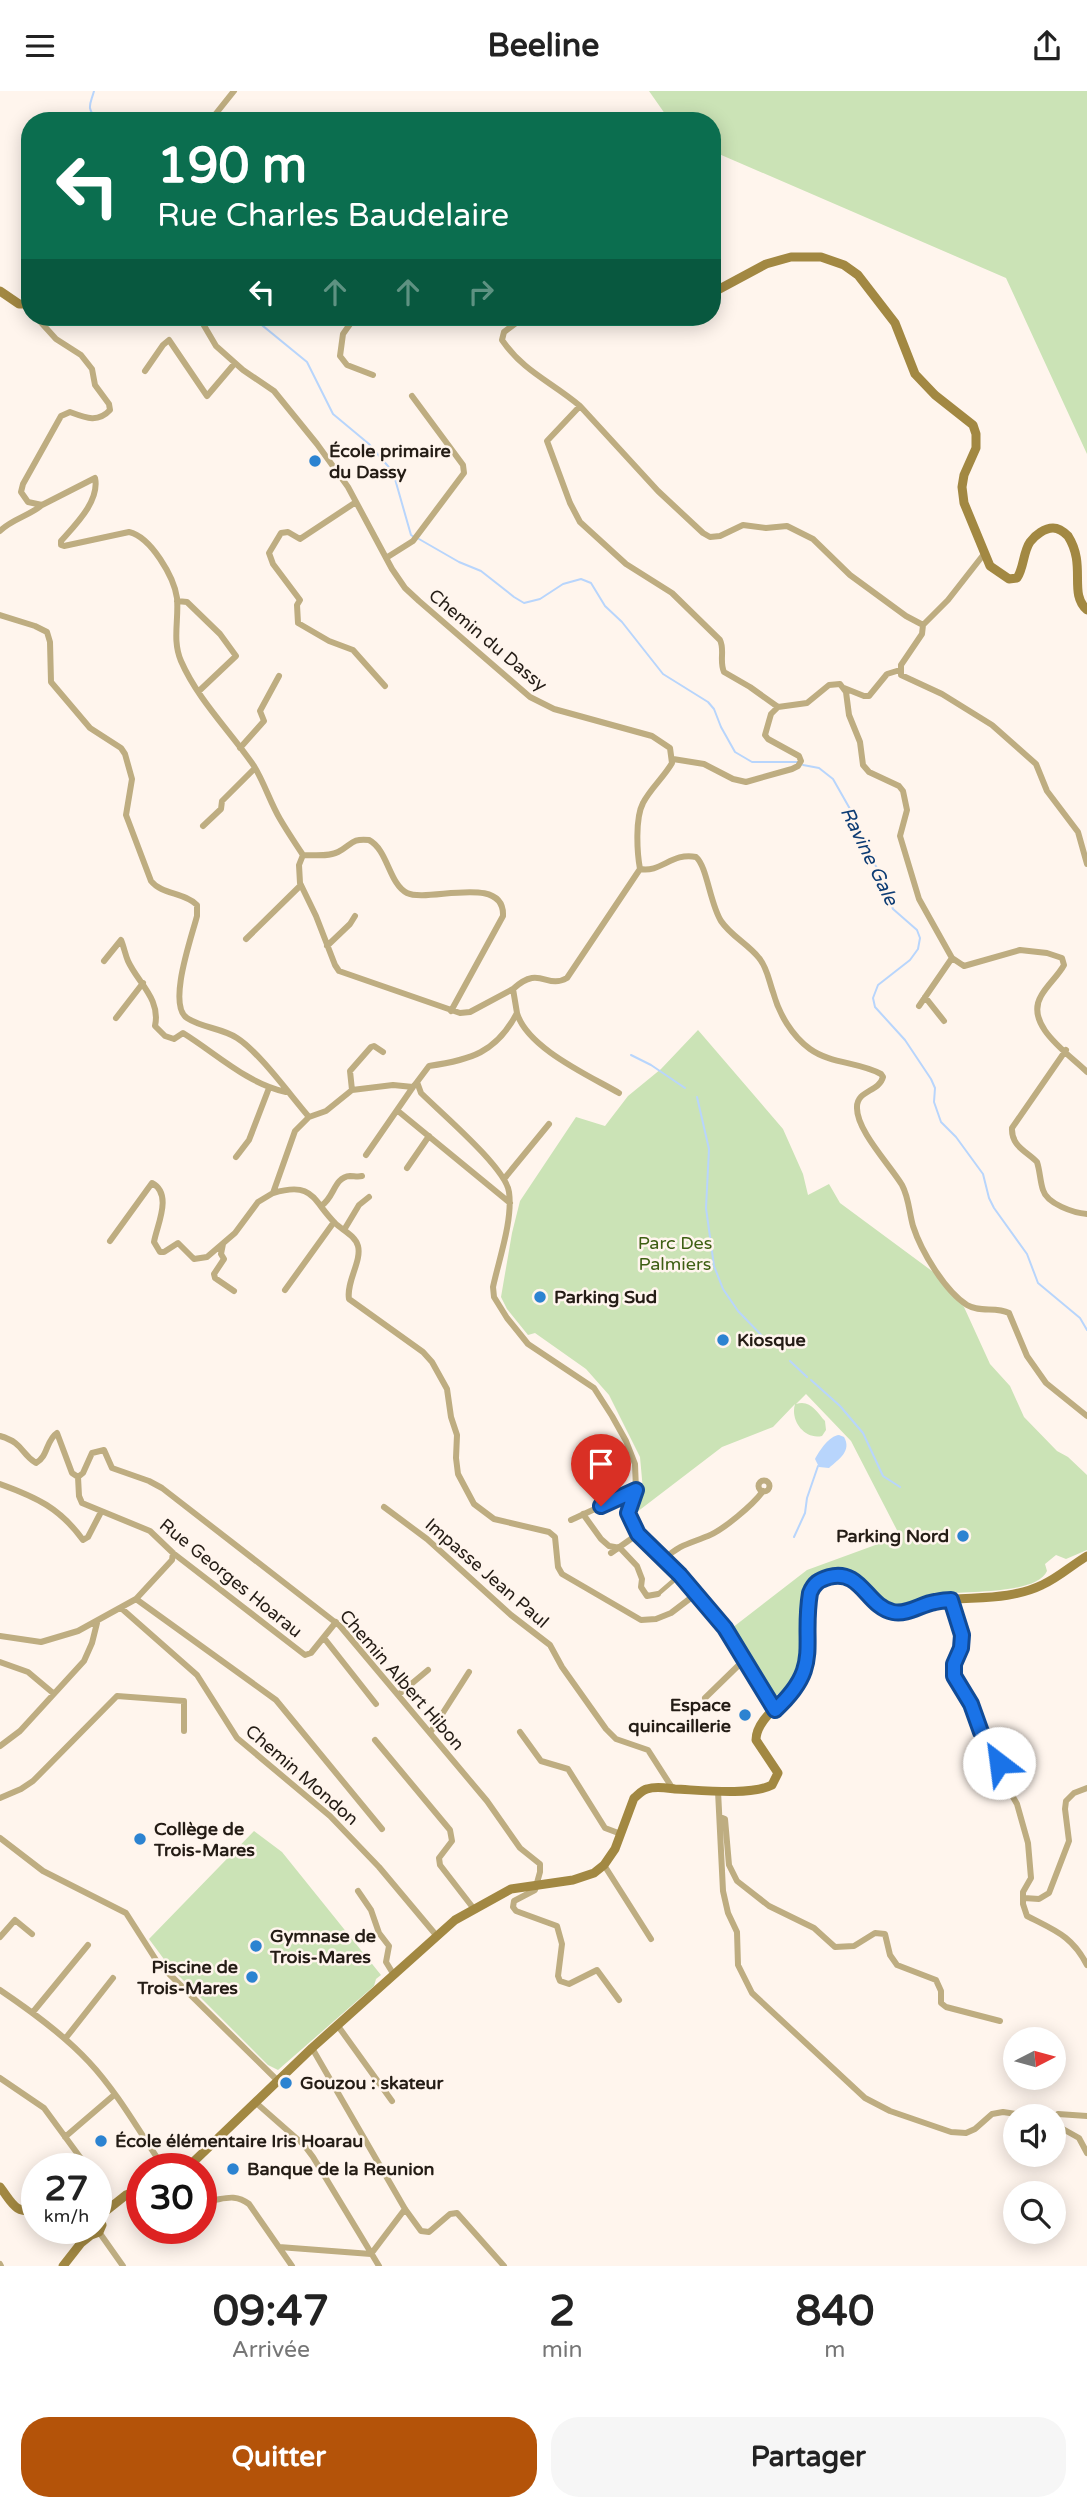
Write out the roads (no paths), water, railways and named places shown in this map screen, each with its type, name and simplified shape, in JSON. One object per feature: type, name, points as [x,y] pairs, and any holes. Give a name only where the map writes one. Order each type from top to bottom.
[{"type":"main road","points":[[721,288],[766,264],[791,257],[821,257],[844,265],[858,275],[895,323],[915,374],[935,395],[973,425],[976,448],[964,475],[962,487],[964,503],[990,566],[1003,576],[1014,579],[1019,576],[1030,542],[1043,530],[1054,528],[1062,531],[1076,543],[1086,564],[1080,594],[1082,605],[1087,610]]},
{"type":"main road","points":[[0,291],[21,303]]},
{"type":"main road","points":[[202,2153],[277,2080],[436,1935],[474,1909],[511,1889],[584,1877],[604,1864],[615,1849],[634,1798],[646,1789],[718,1791],[767,1787],[776,1781],[777,1770],[756,1740],[757,1728],[794,1690],[807,1665],[810,1593],[820,1580],[835,1575],[848,1577],[882,1607],[892,1612],[906,1612],[933,1602],[999,1597],[1028,1590],[1043,1585],[1087,1556]]},
{"type":"main road","points":[[0,2187],[21,2210]]},
{"type":"main road","points":[[112,2207],[126,2195]]},
{"type":"main road","points":[[63,2266],[80,2244]]},
{"type":"street","points":[[217,112],[233,91]]},
{"type":"street","points":[[43,505],[28,502],[21,492],[61,416],[71,412],[91,420],[104,416],[110,410],[109,404],[95,384],[92,369],[81,355],[56,339],[44,326]]},
{"type":"street","name":"Chemin du Dassy","points":[[204,326],[216,346],[274,391],[317,444],[356,502],[406,589],[530,697],[554,709],[652,736],[670,748],[673,759]]},
{"type":"street","points":[[349,326],[343,334],[340,356],[344,363],[373,375]]},
{"type":"street","points":[[512,326],[504,332],[502,340],[513,357],[580,406],[658,491],[703,533],[710,537],[720,536],[743,526],[787,526],[813,539],[850,575],[897,610],[923,625]]},
{"type":"street","points":[[145,371],[169,340],[207,396],[235,363]]},
{"type":"street","points":[[386,558],[413,541],[464,473],[464,469],[412,395]]},
{"type":"street","points":[[580,406],[547,441],[580,522],[626,564],[672,593],[720,640],[724,672],[778,707]]},
{"type":"street","points":[[0,531],[7,524],[31,514],[96,478],[96,489],[85,513],[61,541],[61,545],[129,532],[136,533],[155,551],[170,577],[177,601],[176,642],[181,661],[199,691],[255,768],[280,818],[303,855]]},
{"type":"street","points":[[356,502],[300,539],[288,532],[281,533],[270,553],[273,564],[300,600],[297,605],[298,622],[329,641],[353,650],[385,686]]},
{"type":"street","points":[[984,554],[948,600],[923,625],[922,634],[901,664],[901,675],[942,694],[992,726],[1036,764],[1056,806],[1078,832],[1087,864]]},
{"type":"street","points":[[177,601],[187,602],[220,634],[236,656],[199,691]]},
{"type":"street","points":[[0,615],[47,632],[50,642],[51,682],[80,719],[121,748],[125,754],[132,779],[126,815],[151,881],[158,888],[191,900],[197,905],[197,916],[181,980],[180,1009],[186,1018],[226,1032],[247,1046],[309,1117]]},
{"type":"street","points":[[303,855],[299,865],[299,878],[334,965],[344,974],[451,1011],[470,1012],[513,989],[526,978],[560,982],[567,978],[640,869],[639,816],[643,803],[667,772],[673,759],[704,764],[733,779],[746,782],[792,769],[801,761],[799,757],[765,735],[771,714],[778,707],[807,703],[829,685],[840,684],[844,688],[869,696],[887,674],[900,670]]},
{"type":"street","points":[[240,748],[264,721],[260,711],[279,676]]},
{"type":"street","points":[[844,688],[849,715],[860,742],[863,765],[869,772],[899,786],[903,791],[907,810],[900,836],[902,845],[919,899],[952,958],[964,966],[1020,950],[1047,953],[1062,958],[1064,965],[1041,996],[1037,1014],[1044,1031],[1087,1072]]},
{"type":"street","points":[[203,826],[221,809],[222,801],[255,768]]},
{"type":"street","points":[[303,855],[328,855],[338,852],[354,840],[369,840],[379,849],[399,886],[408,893],[424,895],[464,892],[492,896],[498,901],[503,909],[503,916],[451,1011]]},
{"type":"street","points":[[640,869],[650,871],[669,860],[683,856],[700,860],[717,914],[730,932],[761,959],[778,1007],[799,1038],[811,1050],[881,1074],[883,1077],[879,1086],[857,1101],[858,1119],[903,1187],[914,1228],[934,1268],[967,1305],[1009,1313],[1027,1356],[1046,1383],[1087,1416]]},
{"type":"street","points":[[246,939],[301,885]]},
{"type":"street","points":[[327,946],[355,916]]},
{"type":"street","points":[[104,961],[121,940],[128,961],[151,996],[157,1019],[155,1026],[165,1036],[174,1039],[183,1033],[251,1081],[288,1092]]},
{"type":"street","points":[[919,1006],[952,958]]},
{"type":"street","points":[[116,1018],[143,983]]},
{"type":"street","points":[[513,989],[519,1018],[538,1043],[619,1093]]},
{"type":"street","points":[[925,997],[944,1021]]},
{"type":"street","points":[[366,1155],[429,1066],[464,1061],[485,1050],[517,1013]]},
{"type":"street","points":[[194,1040],[201,1024]]},
{"type":"street","points":[[352,1090],[350,1071],[371,1047],[383,1052]]},
{"type":"street","points":[[1066,1050],[1012,1128],[1012,1136],[1015,1144],[1037,1162],[1042,1188],[1048,1198],[1076,1213],[1087,1214]]},
{"type":"street","points":[[273,1193],[295,1131],[309,1117],[326,1111],[352,1090],[393,1084],[415,1085]]},
{"type":"street","points":[[415,1085],[488,1157],[509,1190],[510,1203],[493,1287],[494,1297],[528,1344],[594,1388],[626,1440],[635,1464],[636,1490],[628,1513],[638,1534],[680,1575],[725,1628],[775,1710]]},
{"type":"street","points":[[236,1157],[250,1140],[269,1088]]},
{"type":"street","points":[[398,1111],[510,1203]]},
{"type":"street","points":[[504,1179],[549,1124]]},
{"type":"street","points":[[407,1168],[429,1136]]},
{"type":"street","points":[[322,1205],[327,1202],[340,1180],[348,1176],[362,1176]]},
{"type":"street","points":[[110,1241],[152,1183],[162,1192],[162,1212],[154,1242],[160,1252],[178,1243],[188,1255],[199,1260],[207,1257],[235,1233],[258,1202],[283,1190],[306,1191],[322,1205],[334,1222],[354,1239],[358,1247],[348,1291],[349,1299],[423,1352],[447,1389],[457,1435],[458,1474],[474,1504],[494,1519],[549,1532],[555,1537],[558,1567],[562,1574],[641,1619],[656,1619],[671,1613],[696,1594]]},
{"type":"street","points":[[344,1230],[359,1205],[369,1197]]},
{"type":"street","points":[[285,1290],[334,1222]]},
{"type":"street","points":[[223,1244],[221,1254],[224,1259],[214,1274],[226,1287],[234,1291]]},
{"type":"street","points":[[0,1436],[17,1442],[36,1463],[42,1460],[52,1436],[57,1433],[72,1473],[78,1477]]},
{"type":"street","name":"Chemin Albert Hibon","points":[[78,1477],[83,1473],[92,1453],[104,1450],[112,1468],[162,1488],[336,1622],[487,1801],[520,1848],[538,1862],[541,1872],[536,1885]]},
{"type":"street","name":"Rue Georges Hoarau","points":[[78,1477],[82,1503],[150,1531],[173,1553],[305,1655],[324,1638]]},
{"type":"street","points":[[0,1484],[31,1495],[55,1510],[83,1540],[88,1537],[101,1512]]},
{"type":"street","points":[[570,1520],[636,1490]]},
{"type":"street","points":[[664,1559],[684,1543],[718,1530],[763,1491]]},
{"type":"street","name":"Impasse Jean Paul","points":[[384,1507],[427,1539],[511,1615],[550,1645],[562,1667],[606,1729],[616,1739],[648,1750],[673,1789]]},
{"type":"street","points":[[583,1514],[605,1542],[620,1548],[640,1572],[642,1591],[650,1597],[658,1594],[680,1575]]},
{"type":"street","points":[[611,1553],[638,1534]]},
{"type":"street","points":[[0,1636],[41,1642],[97,1623],[136,1599],[172,1560],[173,1553]]},
{"type":"street","points":[[136,1599],[276,1700],[382,1829]]},
{"type":"street","points":[[951,1600],[962,1635],[961,1648],[954,1664],[954,1676],[971,1704],[981,1732],[997,1752],[999,1773],[1017,1804],[1028,1843],[1032,1873],[1030,1883],[1023,1892],[1023,1910],[1027,1916],[1070,1939],[1087,1965]]},
{"type":"street","name":"Chemin Mondon","points":[[121,1608],[197,1675],[237,1738],[338,1824],[379,1867],[436,1935]]},
{"type":"street","points":[[336,1622],[324,1638],[376,1704]]},
{"type":"street","points":[[0,1746],[20,1731],[84,1661],[97,1623]]},
{"type":"street","points":[[705,1698],[744,1660]]},
{"type":"street","points":[[0,1662],[28,1672],[53,1693]]},
{"type":"street","points":[[397,1695],[428,1669]]},
{"type":"street","points":[[430,1733],[469,1672]]},
{"type":"street","points":[[0,1798],[33,1781],[117,1696],[182,1700],[185,1702],[184,1731]]},
{"type":"street","points":[[520,1732],[541,1761],[568,1769],[605,1828],[621,1834]]},
{"type":"street","points":[[375,1740],[450,1830],[452,1842],[439,1861],[474,1909]]},
{"type":"street","points":[[1024,1898],[1039,1899],[1049,1893],[1069,1841],[1066,1801],[1074,1793],[1087,1788]]},
{"type":"street","points":[[718,1791],[726,1905],[737,1932],[738,1965],[752,1993],[865,2098],[890,2111],[951,2132],[966,2133],[992,2114],[1003,2112]]},
{"type":"street","points":[[720,1817],[725,1819],[732,1874],[756,1898],[814,1928],[835,1947],[854,1946],[875,1933],[885,1934],[890,1955],[897,1965],[936,1980],[941,1991],[941,2003],[946,2007],[1000,2021]]},
{"type":"street","points":[[0,1838],[43,1871],[126,1913],[158,1963],[277,2080]]},
{"type":"street","points":[[604,1864],[651,1939]]},
{"type":"street","points":[[536,1885],[535,1891],[514,1901],[513,1907],[516,1911],[557,1926],[562,1944],[558,1976],[560,1981],[569,1984],[597,1970],[619,2000]]},
{"type":"street","points":[[358,1891],[371,1910],[379,1933],[389,1946],[386,1962],[394,1975]]},
{"type":"street","points":[[0,1937],[15,1920],[33,1934]]},
{"type":"street","points":[[33,2012],[88,1945]]},
{"type":"street","points":[[65,2039],[113,1978]]},
{"type":"street","points":[[0,1990],[33,2012],[90,2063],[154,2153]]},
{"type":"street","points":[[338,2025],[392,2101]]},
{"type":"street","points":[[312,2048],[405,2209],[421,2231],[425,2234],[450,2214],[460,2215],[504,2266]]},
{"type":"street","points":[[0,2078],[44,2108],[77,2153]]},
{"type":"street","points":[[65,2137],[114,2095]]},
{"type":"street","points":[[255,2102],[304,2145],[379,2266]]},
{"type":"street","points":[[1066,2115],[1087,2116]]},
{"type":"street","points":[[1066,2130],[1079,2138],[1087,2153]]},
{"type":"street","points":[[217,2198],[231,2196],[243,2199],[249,2204],[292,2266]]},
{"type":"street","points":[[371,2254],[405,2209]]},
{"type":"street","points":[[102,2244],[123,2266]]},
{"type":"street","points":[[279,2246],[371,2254]]},
{"type":"water","points":[[839,1435],[844,1437],[846,1442],[845,1451],[829,1468],[819,1467],[815,1459],[817,1455],[828,1441]]},
{"type":"waterway","name":"Ravine Gale","points":[[91,112],[94,91]]},
{"type":"waterway","name":"Ravine Gale","points":[[263,326],[307,362],[333,414],[369,444],[393,472],[411,535],[414,537]]},
{"type":"waterway","name":"Ravine Gale","points":[[419,539],[481,571],[524,603],[540,599],[563,584],[581,579],[591,583],[605,606],[622,622],[663,674],[708,702],[714,709],[735,752],[752,762],[797,762]]},
{"type":"waterway","name":"Ravine Gale","points":[[803,765],[819,768],[833,779],[854,816],[865,849],[886,882],[893,909],[917,930],[920,938],[918,949],[910,960],[878,985],[873,998],[875,1007],[905,1040],[931,1079],[935,1088],[934,1102],[941,1122],[956,1137],[983,1174],[994,1208],[1027,1254],[1038,1283],[1080,1318],[1087,1330]]},
{"type":"waterway","points":[[631,1055],[685,1088]]},
{"type":"waterway","points":[[697,1097],[709,1149],[706,1208],[714,1266],[723,1289],[738,1311],[769,1343]]},
{"type":"waterway","points":[[790,1361],[807,1377]]},
{"type":"waterway","points":[[811,1380],[840,1406],[863,1433],[883,1476],[900,1487]]},
{"type":"waterway","points":[[794,1537],[805,1513],[818,1466]]},
{"type":"place","name":"École primaire du Dassy","points":[[315,461]]},
{"type":"place","name":"Parking Sud","points":[[540,1297]]},
{"type":"place","name":"Kiosque","points":[[723,1340]]},
{"type":"place","name":"Parking Nord","points":[[963,1536]]},
{"type":"place","name":"Espace quincaillerie","points":[[745,1715]]},
{"type":"place","name":"Collège de Trois-Mares","points":[[140,1839]]},
{"type":"place","name":"Gymnase de Trois-Mares","points":[[256,1946]]},
{"type":"place","name":"Piscine de Trois-Mares","points":[[252,1977]]},
{"type":"place","name":"Gouzou : skateur","points":[[286,2083]]},
{"type":"place","name":"École élémentaire Iris Hoarau","points":[[101,2141]]},
{"type":"place","name":"Banque de la Reunion","points":[[233,2169]]},
{"type":"park label","name":"Parc Des Palmiers","points":[[675,1254]]}]
